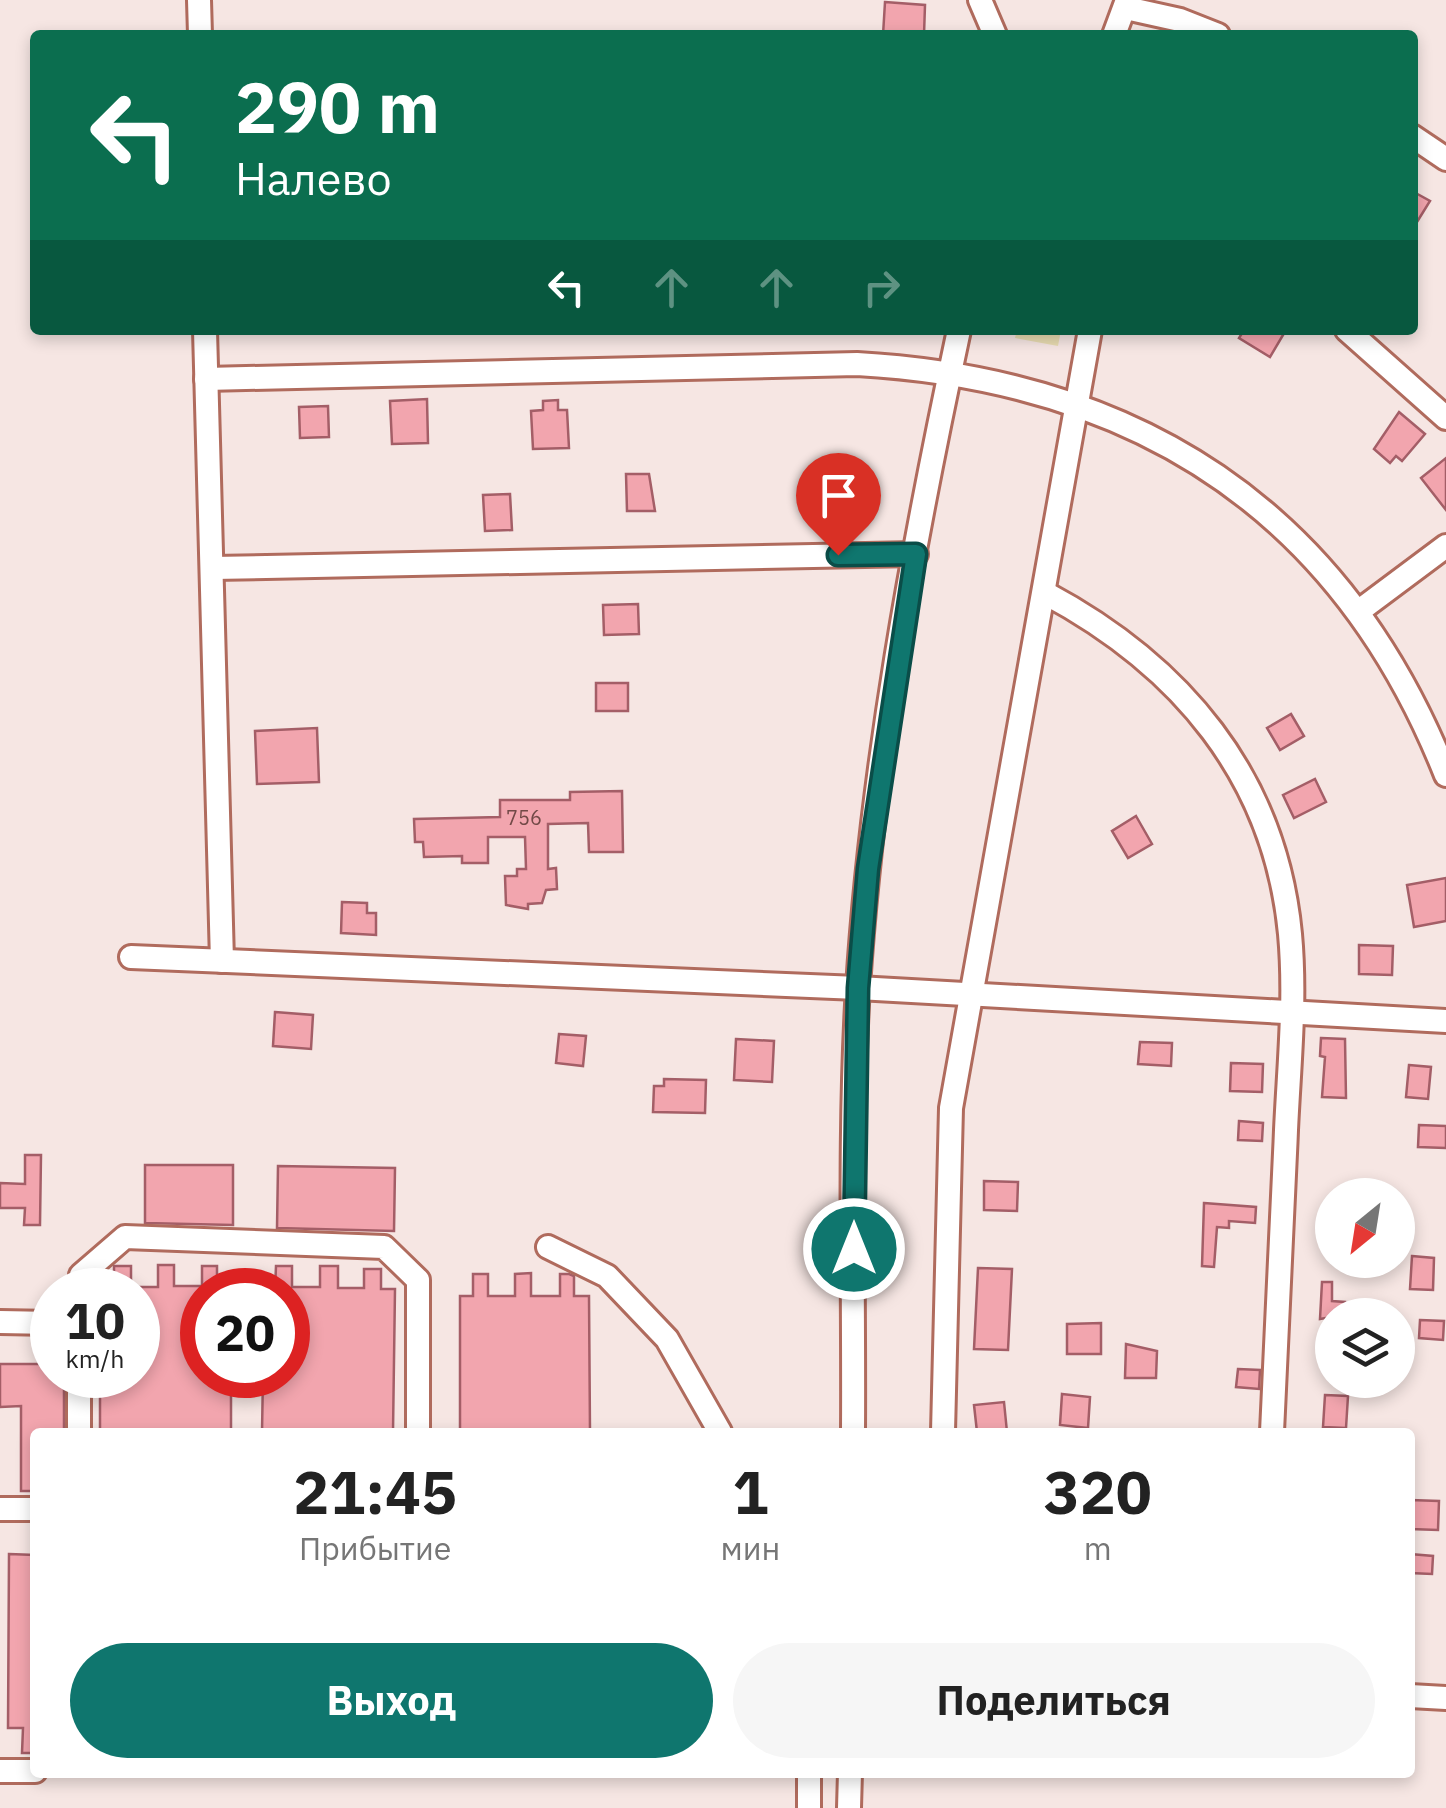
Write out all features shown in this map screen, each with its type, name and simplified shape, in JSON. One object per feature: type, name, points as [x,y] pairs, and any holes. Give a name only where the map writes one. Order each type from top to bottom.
[{"type":"lane","points":[[199,0],[200,30]]},
{"type":"lane","points":[[980,0],[994,30]]},
{"type":"lane","points":[[1116,30],[1126,4],[1205,30]]},
{"type":"lane","points":[[1418,140],[1446,159]]},
{"type":"lane","points":[[205,335],[222,961]]},
{"type":"lane","points":[[853,1428],[858,988],[882,766],[916,554],[958,335]]},
{"type":"lane","points":[[944,1428],[948,1129],[1089,335]]},
{"type":"lane","points":[[1353,335],[1446,418]]},
{"type":"lane","points":[[206,379],[857,364],[950,372],[1078,403],[1160,442],[1235,490],[1301,544],[1359,611],[1414,704],[1446,776]]},
{"type":"lane","points":[[1359,611],[1446,546]]},
{"type":"lane","points":[[213,568],[916,554]]},
{"type":"lane","points":[[1045,594],[1138,650],[1202,716],[1242,777],[1264,823],[1290,932],[1292,1014],[1272,1428]]},
{"type":"lane","points":[[131,957],[858,988],[1446,1021]]},
{"type":"lane","points":[[89,1268],[126,1237],[384,1247],[418,1280],[418,1428]]},
{"type":"lane","points":[[548,1247],[607,1276],[667,1339],[718,1428]]},
{"type":"lane","points":[[0,1322],[30,1323]]},
{"type":"lane","points":[[79,1398],[79,1428]]},
{"type":"lane","points":[[0,1509],[30,1508]]},
{"type":"lane","points":[[1415,1696],[1446,1698]]},
{"type":"lane","points":[[0,1770],[30,1771]]},
{"type":"lane","points":[[808,1808],[809,1778]]},
{"type":"lane","points":[[849,1808],[850,1778]]},
{"type":"shaded area","points":[[1016,335],[1060,335],[1058,346],[1015,338]]},
{"type":"building","points":[[885,2],[925,5],[924,30],[883,30]]},
{"type":"building","points":[[1418,194],[1430,201],[1418,220]]},
{"type":"building","points":[[1241,335],[1283,335],[1270,357],[1239,338]]},
{"type":"building","points":[[427,399],[428,443],[392,444],[390,401]]},
{"type":"building","points":[[558,400],[558,410],[567,410],[569,448],[533,449],[531,411],[543,410],[543,401]]},
{"type":"building","points":[[328,406],[329,437],[300,438],[299,407]]},
{"type":"building","points":[[1399,412],[1425,434],[1402,461],[1396,456],[1390,463],[1374,449]]},
{"type":"building","points":[[1446,458],[1446,510],[1421,478]]},
{"type":"building","points":[[626,474],[649,474],[655,511],[627,511]]},
{"type":"building","points":[[510,494],[512,530],[485,531],[483,495]]},
{"type":"building","points":[[638,604],[639,634],[604,635],[603,605]]},
{"type":"building","points":[[596,683],[628,683],[628,711],[596,711]]},
{"type":"building","points":[[1291,714],[1304,736],[1280,750],[1267,728]]},
{"type":"building","points":[[317,728],[319,782],[257,784],[255,731]]},
{"type":"building","points":[[1315,779],[1326,802],[1294,818],[1283,795]]},
{"type":"building","points":[[622,791],[623,852],[589,852],[588,823],[548,824],[548,869],[556,868],[557,889],[546,890],[542,903],[528,904],[528,909],[506,905],[505,876],[517,876],[517,869],[526,869],[525,837],[488,837],[488,863],[462,863],[462,856],[424,857],[423,842],[415,842],[414,819],[500,817],[500,800],[570,800],[570,792]]},
{"type":"building","points":[[1136,816],[1152,844],[1128,858],[1112,831]]},
{"type":"building","points":[[1446,878],[1446,921],[1414,927],[1407,885]]},
{"type":"building","points":[[342,902],[367,903],[367,913],[376,913],[376,935],[341,933]]},
{"type":"building","points":[[1359,945],[1393,946],[1392,975],[1359,974]]},
{"type":"building","points":[[275,1012],[313,1015],[311,1049],[273,1046]]},
{"type":"building","points":[[559,1034],[586,1036],[583,1066],[556,1063]]},
{"type":"building","points":[[1321,1038],[1345,1039],[1346,1098],[1322,1097],[1325,1057],[1320,1056]]},
{"type":"building","points":[[736,1039],[774,1041],[772,1082],[734,1080]]},
{"type":"building","points":[[1140,1042],[1172,1043],[1171,1066],[1138,1064]]},
{"type":"building","points":[[1231,1063],[1263,1064],[1262,1092],[1230,1091]]},
{"type":"building","points":[[1409,1065],[1431,1067],[1428,1099],[1406,1097]]},
{"type":"building","points":[[664,1079],[706,1080],[705,1113],[653,1112],[654,1086],[664,1086]]},
{"type":"building","points":[[1239,1121],[1263,1123],[1262,1141],[1238,1140]]},
{"type":"building","points":[[1419,1125],[1446,1126],[1446,1148],[1418,1147]]},
{"type":"building","points":[[25,1155],[41,1155],[40,1225],[24,1225],[25,1208],[0,1208],[0,1183],[25,1184]]},
{"type":"building","points":[[145,1165],[233,1165],[233,1225],[145,1223]]},
{"type":"building","points":[[278,1166],[395,1168],[394,1231],[277,1228]]},
{"type":"building","points":[[984,1181],[1018,1182],[1017,1211],[984,1210]]},
{"type":"building","points":[[1204,1203],[1256,1207],[1255,1223],[1229,1221],[1229,1228],[1217,1227],[1214,1267],[1202,1266]]},
{"type":"building","points":[[1415,1256],[1434,1258],[1433,1290],[1410,1289],[1411,1278],[1415,1278]]},
{"type":"building","points":[[158,1265],[174,1265],[174,1286],[180,1286],[180,1398],[231,1398],[231,1428],[100,1428],[100,1398],[160,1398]]},
{"type":"building","points":[[320,1266],[338,1266],[338,1288],[364,1288],[364,1269],[381,1269],[381,1289],[395,1289],[393,1428],[262,1428],[263,1398],[310,1398],[310,1287],[320,1287]]},
{"type":"building","points":[[978,1268],[1012,1269],[1008,1350],[974,1349]]},
{"type":"building","points":[[531,1273],[531,1296],[560,1296],[560,1274],[569,1274],[574,1276],[574,1296],[589,1296],[590,1428],[460,1428],[460,1296],[473,1296],[473,1274],[488,1274],[488,1296],[515,1296],[515,1274]]},
{"type":"building","points":[[1322,1282],[1332,1282],[1332,1298],[1321,1298]]},
{"type":"building","points":[[1420,1320],[1444,1321],[1443,1340],[1419,1338]]},
{"type":"building","points":[[1101,1323],[1101,1354],[1067,1354],[1067,1324]]},
{"type":"building","points":[[1126,1344],[1157,1351],[1156,1378],[1125,1378]]},
{"type":"building","points":[[0,1364],[30,1364],[30,1398],[64,1398],[64,1428],[30,1428],[30,1491],[21,1491],[21,1406],[0,1407]]},
{"type":"building","points":[[1238,1369],[1260,1370],[1259,1389],[1236,1387]]},
{"type":"building","points":[[1062,1394],[1090,1397],[1088,1428],[1060,1425]]},
{"type":"building","points":[[1325,1398],[1348,1398],[1346,1428],[1323,1427]]},
{"type":"building","points":[[1004,1402],[1007,1428],[977,1428],[974,1405]]},
{"type":"building","points":[[1415,1500],[1439,1501],[1438,1530],[1415,1529]]},
{"type":"building","points":[[9,1554],[30,1555],[30,1753],[22,1753],[23,1728],[8,1728]]},
{"type":"building","points":[[1415,1554],[1433,1556],[1432,1574],[1415,1573]]},
{"type":"route","points":[[838,555],[916,554],[868,869],[858,988],[854,1249]]}]
